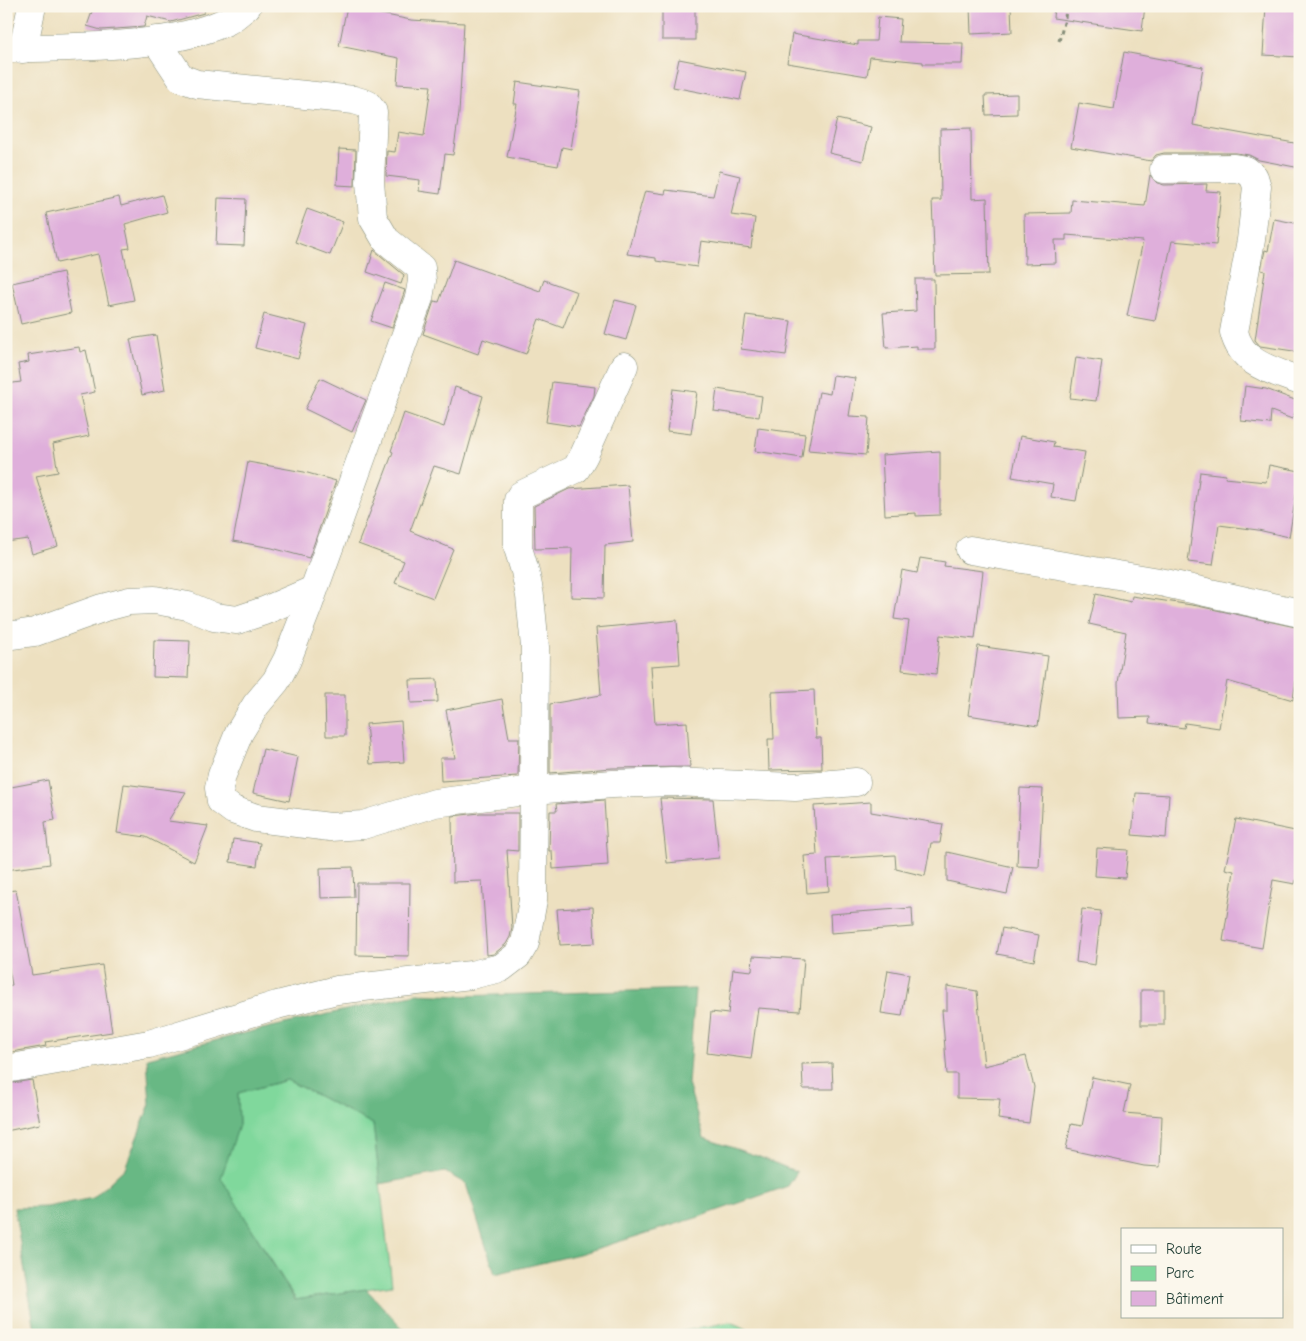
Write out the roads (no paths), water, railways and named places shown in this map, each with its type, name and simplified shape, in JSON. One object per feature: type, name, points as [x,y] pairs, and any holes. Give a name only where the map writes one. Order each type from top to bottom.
[{"type":"street","points":[[32,6],[15,49],[135,44],[187,34],[227,21],[247,6]]},
{"type":"street","points":[[156,40],[181,78],[197,84],[354,100],[367,104],[373,112],[370,182],[373,218],[386,240],[421,268],[422,281],[418,298],[287,660],[276,681],[256,705],[239,733],[222,775],[219,788],[221,800],[233,810],[256,818],[330,827],[363,825],[435,803],[533,790],[623,783],[672,782],[795,787],[856,782]]},
{"type":"street","points":[[1164,169],[1234,168],[1246,170],[1254,177],[1257,187],[1251,240],[1234,332],[1236,342],[1242,353],[1258,364],[1300,381]]},
{"type":"street","points":[[6,1069],[149,1044],[277,1005],[337,990],[471,975],[500,968],[518,955],[525,943],[533,900],[535,647],[530,596],[518,548],[518,500],[521,495],[576,469],[624,366]]},
{"type":"street","points":[[970,550],[1165,584],[1300,613]]},
{"type":"street","points":[[6,636],[35,632],[102,608],[129,601],[155,600],[188,606],[214,618],[237,620],[264,611],[313,590]]}]
